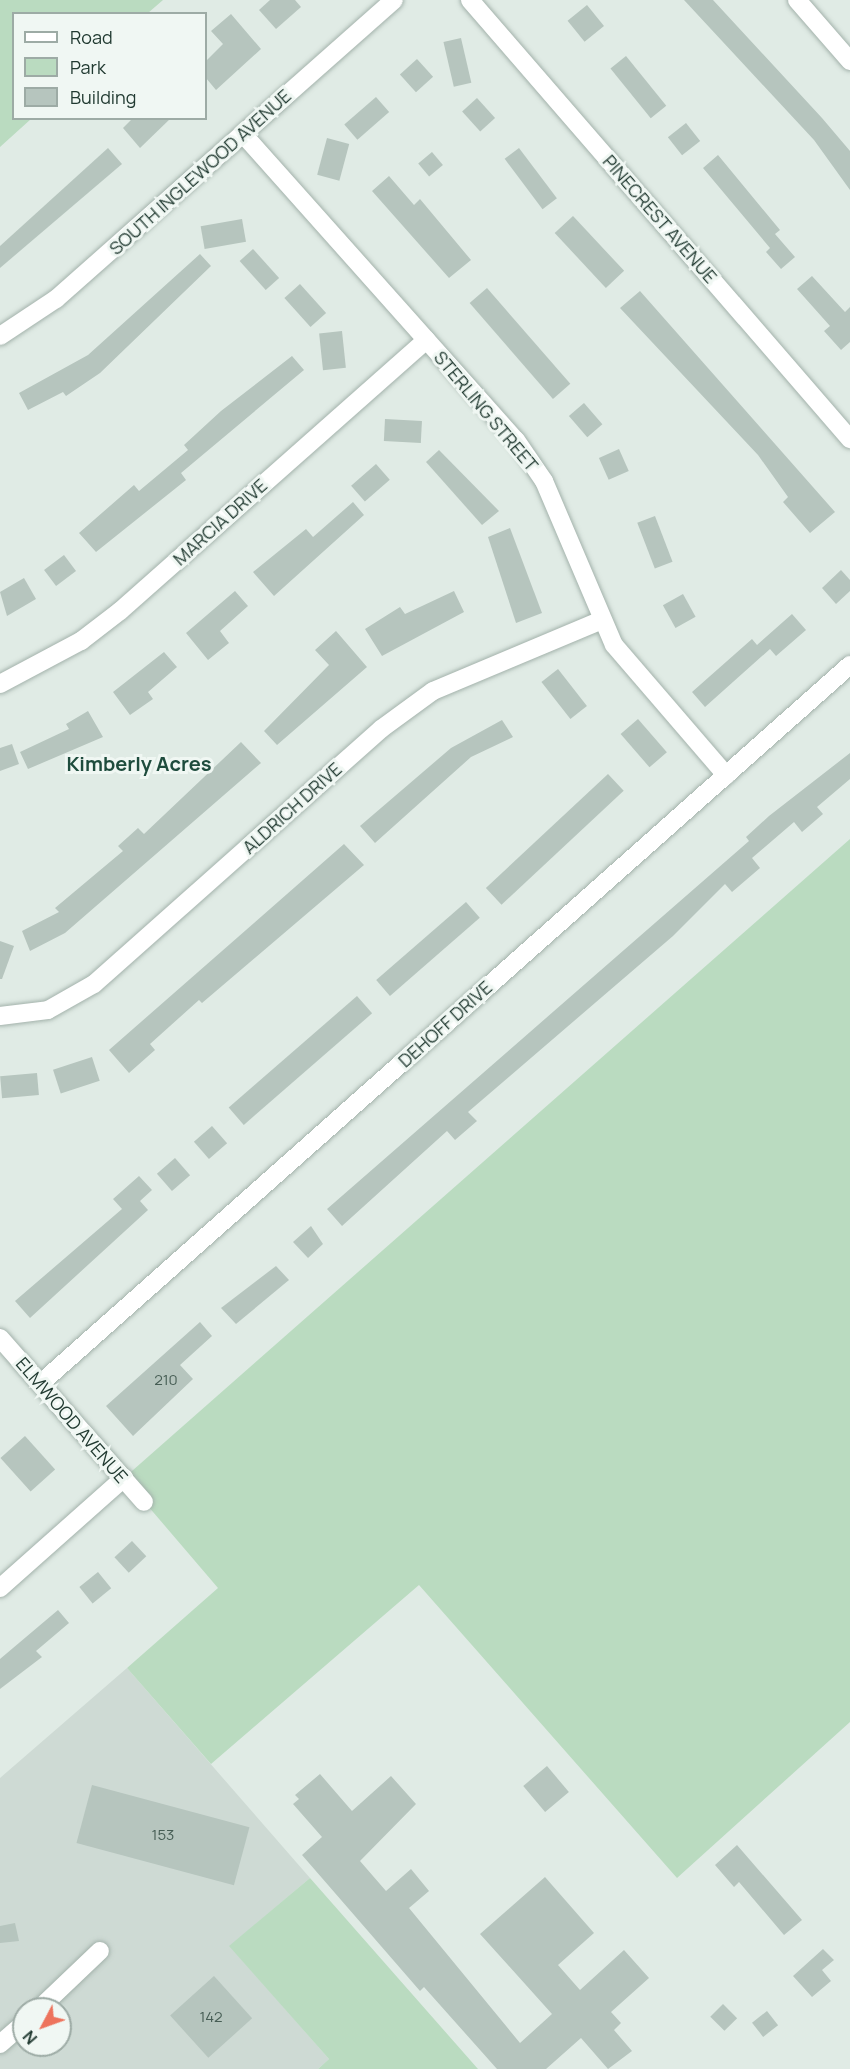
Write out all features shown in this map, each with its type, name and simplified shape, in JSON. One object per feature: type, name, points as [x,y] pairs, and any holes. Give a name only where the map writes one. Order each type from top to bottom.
[{"type":"street","name":"SOUTH INGLEWOOD AVENUE","points":[[0,336],[56,299],[394,0]]},
{"type":"street","name":"PINECREST AVENUE","points":[[470,0],[850,438]]},
{"type":"street","points":[[797,0],[850,61]]},
{"type":"street","name":"STERLING STREET","points":[[243,134],[535,467],[602,620],[627,664],[726,775]]},
{"type":"street","name":"MARCIA DRIVE","points":[[0,684],[72,646],[120,611],[426,340]]},
{"type":"street","name":"ALDRICH DRIVE","points":[[0,1016],[48,1010],[94,984],[424,696],[602,620]]},
{"type":"street","name":"DEHOFF DRIVE","points":[[41,1383],[850,666]]},
{"type":"street","name":"ELMWOOD AVENUE","points":[[0,1338],[144,1502]]},
{"type":"street","points":[[0,1588],[124,1478]]},
{"type":"street","points":[[52,1997],[100,1951]]},
{"type":"street","points":[[0,2044],[12,2034]]},
{"type":"shaded area","points":[[127,1668],[310,1878],[230,1946],[329,2059],[318,2069],[0,2069],[0,1778]]},
{"type":"green space","points":[[0,0],[163,0],[149,12],[12,12],[12,120],[30,120],[0,147]]},
{"type":"green space","points":[[850,839],[850,1722],[677,1878],[419,1585],[211,1764],[127,1668],[218,1588],[124,1478]]},
{"type":"green space","points":[[310,1878],[478,2069],[318,2069],[329,2059],[229,1946]]},
{"type":"building","points":[[270,0],[295,0],[301,7],[276,29],[259,10]]},
{"type":"building","points":[[684,0],[713,0],[822,118],[850,151],[850,190],[814,140]]},
{"type":"building","points":[[587,5],[604,26],[585,42],[568,21]]},
{"type":"building","points":[[231,14],[261,49],[216,90],[207,79],[207,60],[223,44],[211,31]]},
{"type":"building","points":[[461,38],[471,83],[454,87],[443,42]]},
{"type":"building","points":[[626,56],[666,106],[651,118],[610,69]]},
{"type":"building","points":[[417,59],[433,77],[416,92],[400,74]]},
{"type":"building","points":[[376,97],[389,112],[357,140],[344,125]]},
{"type":"building","points":[[477,98],[495,118],[480,131],[462,111]]},
{"type":"building","points":[[131,120],[169,120],[140,148],[123,128]]},
{"type":"building","points":[[686,123],[700,141],[682,155],[668,137]]},
{"type":"building","points":[[327,138],[349,144],[339,181],[317,175]]},
{"type":"building","points":[[108,148],[122,164],[0,268],[0,246]]},
{"type":"building","points":[[519,148],[557,198],[543,209],[505,159]]},
{"type":"building","points":[[432,152],[443,165],[429,177],[418,164]]},
{"type":"building","points":[[718,155],[780,230],[775,234],[795,257],[781,269],[766,252],[770,248],[703,168]]},
{"type":"building","points":[[389,176],[414,205],[420,199],[471,260],[449,278],[372,191]]},
{"type":"building","points":[[573,216],[624,271],[606,288],[555,233]]},
{"type":"building","points":[[242,219],[246,242],[205,249],[201,226]]},
{"type":"building","points":[[253,249],[279,278],[266,290],[240,261]]},
{"type":"building","points":[[200,254],[211,266],[100,373],[66,396],[63,392],[28,410],[19,393],[88,355]]},
{"type":"building","points":[[812,276],[845,312],[850,307],[850,342],[841,350],[824,331],[830,326],[797,289]]},
{"type":"building","points":[[300,284],[326,313],[310,327],[284,298]]},
{"type":"building","points":[[487,288],[570,384],[553,399],[470,303]]},
{"type":"building","points":[[640,291],[835,512],[810,533],[783,502],[788,497],[758,455],[620,308]]},
{"type":"building","points":[[342,331],[346,368],[323,370],[319,333]]},
{"type":"building","points":[[292,356],[304,370],[181,473],[186,480],[96,552],[79,533],[134,485],[139,491],[188,450],[184,445],[221,411]]},
{"type":"building","points":[[584,403],[602,424],[587,437],[569,416]]},
{"type":"building","points":[[385,419],[422,421],[421,443],[384,441]]},
{"type":"building","points":[[619,449],[629,471],[609,480],[599,458]]},
{"type":"building","points":[[439,450],[499,511],[482,525],[426,462]]},
{"type":"building","points":[[376,464],[390,480],[365,501],[351,486]]},
{"type":"building","points":[[353,502],[364,515],[274,596],[253,572],[306,529],[313,537]]},
{"type":"building","points":[[655,516],[673,562],[655,569],[637,523]]},
{"type":"building","points":[[510,528],[542,613],[516,623],[488,537]]},
{"type":"building","points":[[64,555],[76,571],[56,586],[44,570]]},
{"type":"building","points":[[841,570],[850,580],[850,591],[836,604],[822,588]]},
{"type":"building","points":[[24,578],[36,599],[7,616],[0,592]]},
{"type":"building","points":[[235,591],[248,606],[220,631],[229,643],[208,660],[186,633]]},
{"type":"building","points":[[454,591],[464,612],[382,656],[365,629],[400,607],[405,614]]},
{"type":"building","points":[[683,594],[696,617],[675,628],[663,605]]},
{"type":"building","points":[[792,614],[806,630],[776,656],[770,649],[705,707],[692,692],[752,639],[757,645]]},
{"type":"building","points":[[336,631],[367,667],[277,745],[264,731],[329,665],[315,650]]},
{"type":"building","points":[[164,652],[177,667],[148,692],[153,699],[130,715],[113,692]]},
{"type":"building","points":[[558,669],[587,706],[570,719],[541,682]]},
{"type":"building","points":[[88,711],[103,737],[28,769],[20,752],[69,729],[66,724]]},
{"type":"building","points":[[638,719],[667,752],[650,767],[621,734]]},
{"type":"building","points":[[502,720],[513,737],[471,757],[375,843],[360,826],[451,748]]},
{"type":"building","points":[[241,742],[261,763],[65,933],[30,951],[22,931],[59,912],[55,908],[123,851],[118,846],[138,828],[144,834]]},
{"type":"building","points":[[12,744],[19,764],[0,771],[0,748]]},
{"type":"building","points":[[850,753],[850,779],[817,807],[823,814],[802,832],[794,822],[752,858],[760,868],[732,892],[725,884],[673,936],[468,1112],[477,1121],[455,1140],[447,1131],[342,1226],[327,1209],[749,841],[746,837],[769,816]]},
{"type":"building","points":[[608,774],[624,791],[502,905],[486,888]]},
{"type":"building","points":[[344,844],[364,865],[202,1003],[199,1000],[150,1044],[155,1050],[129,1073],[109,1050]]},
{"type":"building","points":[[466,902],[480,918],[390,996],[376,980]]},
{"type":"building","points":[[0,941],[14,946],[2,979],[0,979]]},
{"type":"building","points":[[357,996],[372,1013],[244,1125],[229,1108]]},
{"type":"building","points":[[92,1057],[100,1081],[61,1093],[53,1070]]},
{"type":"building","points":[[37,1073],[39,1095],[2,1098],[0,1076]]},
{"type":"building","points":[[212,1126],[227,1143],[209,1159],[194,1142]]},
{"type":"building","points":[[175,1158],[190,1175],[172,1191],[157,1174]]},
{"type":"building","points":[[139,1176],[152,1190],[140,1201],[148,1210],[30,1318],[15,1301],[122,1209],[113,1199]]},
{"type":"building","points":[[311,1226],[323,1244],[308,1258],[293,1242]]},
{"type":"building","points":[[276,1266],[289,1280],[236,1324],[221,1308]]},
{"type":"building","points":[[200,1322],[212,1336],[180,1365],[193,1379],[133,1436],[106,1406]]},
{"type":"building","points":[[25,1436],[55,1469],[31,1492],[0,1458]]},
{"type":"building","points":[[132,1541],[146,1556],[129,1573],[114,1557]]},
{"type":"building","points":[[98,1572],[111,1588],[93,1603],[79,1587]]},
{"type":"building","points":[[58,1610],[69,1623],[36,1651],[42,1657],[0,1689],[0,1659]]},
{"type":"building","points":[[547,1766],[569,1792],[545,1812],[523,1786]]},
{"type":"building","points":[[320,1774],[352,1811],[391,1776],[416,1804],[360,1861],[386,1891],[411,1869],[429,1891],[409,1908],[520,2043],[552,2014],[480,1934],[545,1877],[594,1933],[558,1965],[580,1990],[624,1950],[649,1978],[611,2012],[621,2023],[614,2030],[632,2051],[608,2069],[581,2038],[546,2069],[497,2069],[424,1987],[420,1991],[302,1855],[322,1837],[293,1804],[299,1799],[295,1795]]},
{"type":"building","points":[[92,1785],[249,1827],[234,1885],[76,1843]]},
{"type":"building","points":[[737,1845],[802,1920],[784,1935],[739,1882],[734,1887],[715,1865]]},
{"type":"building","points":[[15,1923],[19,1941],[0,1943],[0,1926]]},
{"type":"building","points":[[823,1949],[834,1960],[822,1970],[831,1981],[812,1997],[793,1976]]},
{"type":"building","points":[[214,1976],[252,2018],[208,2058],[170,2015]]},
{"type":"building","points":[[723,2004],[737,2018],[724,2031],[710,2017]]},
{"type":"building","points":[[767,2011],[778,2025],[763,2037],[752,2023]]},
{"type":"district","name":"Kimberly Acres","points":[[139,763]]}]
